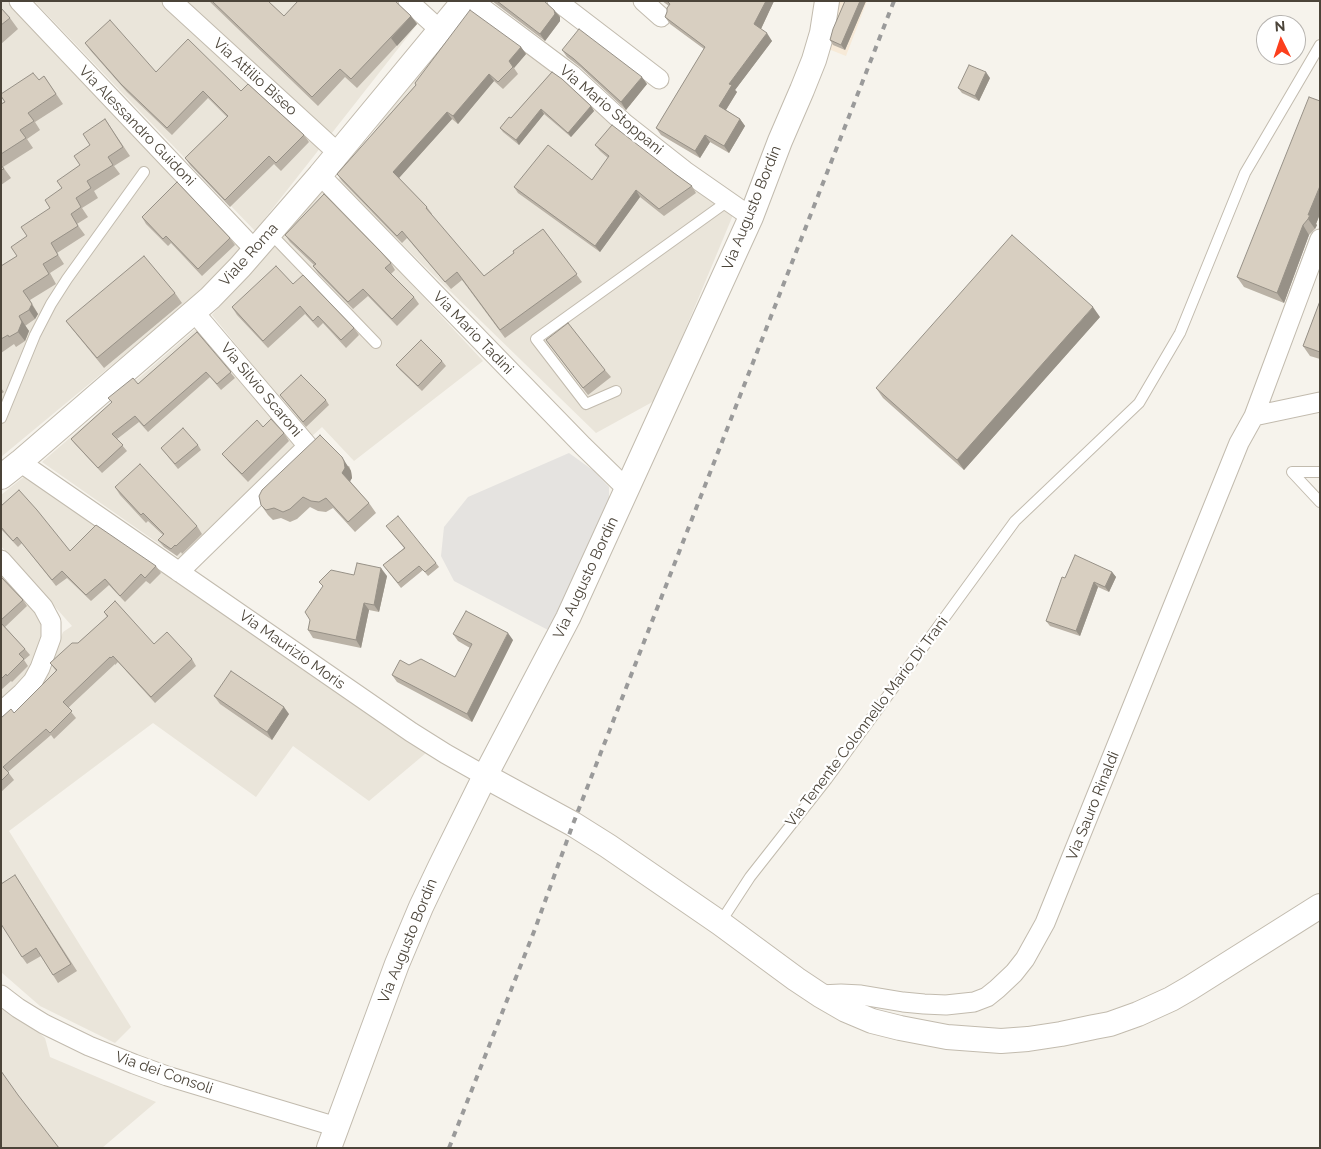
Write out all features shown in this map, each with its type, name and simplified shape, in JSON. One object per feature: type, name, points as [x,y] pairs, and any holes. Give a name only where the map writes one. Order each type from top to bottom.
[{"type":"street","name":"Via Alessandro Guidoni","points":[[19,1],[262,241]]},
{"type":"street","name":"Via Attilio Biseo","points":[[172,1],[338,153]]},
{"type":"street","points":[[408,1],[440,30]]},
{"type":"street","name":"Viale Roma","points":[[1,477],[194,312],[240,267],[320,175],[464,1]]},
{"type":"street","name":"Via Mario Stoppani","points":[[473,1],[572,75],[624,123],[685,171],[750,217]]},
{"type":"street","points":[[558,1],[659,80]]},
{"type":"street","points":[[643,1],[662,17]]},
{"type":"street","name":"Via Augusto Bordin","points":[[333,1138],[408,936],[485,776],[568,618],[750,217],[812,66],[822,33],[827,1]]},
{"type":"street","name":"Via Mario Tadini","points":[[320,175],[627,489]]},
{"type":"street","name":"Via Sauro Rinaldi","points":[[820,995],[861,995],[919,1004],[974,1002],[997,989],[1014,974],[1025,959],[1046,923],[1239,443],[1254,416],[1320,239]]},
{"type":"street","name":"Via Silvio Scaroni","points":[[180,572],[308,446],[194,312]]},
{"type":"street","points":[[1254,416],[1320,402]]},
{"type":"street","name":"Via Maurizio Moris","points":[[20,462],[410,732],[573,824],[720,922]]},
{"type":"street","points":[[1,560],[43,607],[51,622],[51,634],[48,645],[33,681],[1,712]]},
{"type":"street","points":[[720,922],[796,980],[846,1010],[900,1028],[947,1037],[1001,1041],[1061,1034],[1110,1024],[1157,1006],[1190,988],[1320,906]]},
{"type":"street","name":"Via dei Consoli","points":[[1,995],[33,1018],[89,1046],[333,1138]]},
{"type":"lane","name":"Via Tenente Colonnello Mario Di Trani","points":[[720,922],[750,877],[827,779],[1015,521],[1138,403],[1180,333],[1245,173],[1320,45]]},
{"type":"lane","points":[[1,418],[35,335],[51,304],[144,172]]},
{"type":"lane","points":[[616,391],[586,404],[536,339],[728,201]]},
{"type":"lane","points":[[262,241],[376,343]]},
{"type":"lane","points":[[1320,472],[1292,472],[1320,502]]},
{"type":"shaded area","points":[[1,1],[13,1],[157,161],[244,244],[199,293],[1,457]]},
{"type":"shaded area","points":[[34,1],[397,1],[419,22],[255,231]]},
{"type":"shaded area","points":[[471,1],[733,215],[656,400],[596,433],[337,181]]},
{"type":"shaded area","points":[[840,1],[867,1],[846,56],[826,48]]},
{"type":"shaded area","points":[[322,188],[483,361],[354,461],[322,427],[311,437],[212,315]]},
{"type":"shaded area","points":[[200,325],[301,442],[182,560],[42,462]]},
{"type":"shaded area","points":[[569,453],[594,471],[609,487],[609,509],[550,631],[454,581],[441,556],[444,527],[468,497]]},
{"type":"shaded area","points":[[26,475],[151,561],[162,572],[426,753],[369,801],[293,746],[256,797],[153,723],[9,831],[131,1027],[115,1043],[40,1006],[1,972],[1,721],[42,683],[63,632],[72,626],[1,546],[1,495]]},
{"type":"shaded area","points":[[1,568],[48,619],[34,663],[24,681],[1,701]]},
{"type":"shaded area","points":[[1,1000],[45,1038],[50,1057],[156,1102],[102,1148],[1,1148]]},
{"type":"building","points":[[212,1],[268,1],[284,16],[298,1],[395,1],[411,16],[351,79],[340,69],[312,97]]},
{"type":"building","points":[[497,1],[544,1],[554,10],[555,14],[540,34]]},
{"type":"building","points":[[667,1],[766,1],[754,24],[767,33],[729,84],[732,85],[719,106],[740,119],[724,146],[705,135],[695,151],[656,128],[705,47],[665,17],[670,4]]},
{"type":"building","points":[[845,1],[860,1],[841,45],[830,40]]},
{"type":"building","points":[[1,8],[10,18],[1,25]]},
{"type":"building","points":[[470,10],[521,47],[509,61],[513,67],[498,82],[489,74],[453,116],[447,112],[393,172],[427,207],[484,276],[543,229],[577,274],[500,330],[457,272],[445,282],[402,231],[397,236],[337,174],[416,85],[415,83]]},
{"type":"building","points":[[110,20],[156,72],[188,39],[241,91],[248,84],[304,135],[276,163],[269,156],[225,200],[185,158],[228,116],[203,91],[167,128],[121,84],[85,43]]},
{"type":"building","points":[[579,29],[642,77],[621,102],[562,50]]},
{"type":"building","points":[[969,65],[986,72],[975,96],[958,88]]},
{"type":"building","points":[[552,72],[591,106],[568,133],[541,109],[516,140],[500,128]]},
{"type":"building","points":[[33,73],[39,80],[44,76],[56,94],[28,113],[34,121],[20,130],[26,138],[1,154],[1,104],[5,102],[1,94]]},
{"type":"building","points":[[1309,97],[1320,101],[1320,186],[1308,215],[1310,215],[1303,225],[1277,293],[1237,277]]},
{"type":"building","points":[[105,119],[123,147],[108,157],[113,165],[87,181],[91,188],[76,198],[81,207],[71,214],[78,226],[51,243],[58,255],[43,264],[49,274],[23,291],[32,304],[29,310],[19,316],[22,322],[18,332],[1,339],[1,266],[17,256],[11,247],[27,236],[21,227],[50,208],[45,200],[62,188],[57,181],[80,165],[74,156],[90,145],[83,134]]},
{"type":"building","points":[[612,125],[692,186],[659,209],[636,190],[595,246],[514,187],[548,145],[592,180],[609,156],[595,145]]},
{"type":"building","points":[[177,182],[230,238],[198,269],[166,236],[163,239],[142,217]]},
{"type":"building","points":[[324,194],[391,263],[385,268],[414,297],[392,319],[363,289],[348,302],[313,266],[316,264],[285,235]]},
{"type":"building","points":[[1012,235],[1093,307],[957,460],[876,388]]},
{"type":"building","points":[[144,256],[175,293],[97,358],[66,321]]},
{"type":"building","points":[[276,266],[293,284],[303,275],[354,328],[341,340],[318,316],[313,321],[300,306],[263,341],[232,307]]},
{"type":"building","points":[[1320,301],[1320,352],[1303,346]]},
{"type":"building","points":[[568,323],[605,370],[583,388],[546,340]]},
{"type":"building","points":[[197,332],[231,372],[217,384],[206,372],[144,426],[135,416],[112,434],[123,445],[98,468],[71,439],[112,402],[108,398],[133,378],[138,384]]},
{"type":"building","points":[[421,340],[442,361],[418,386],[396,365]]},
{"type":"building","points":[[301,375],[326,400],[303,422],[280,395]]},
{"type":"building","points":[[271,419],[284,433],[242,474],[222,454],[257,420],[263,427]]},
{"type":"building","points":[[183,428],[198,445],[175,464],[161,448]]},
{"type":"building","points":[[320,435],[342,457],[345,468],[342,473],[369,503],[348,522],[326,498],[319,502],[303,497],[290,509],[283,512],[274,508],[266,510],[261,505],[259,496],[262,490]]},
{"type":"building","points":[[140,464],[197,526],[171,549],[158,540],[164,534],[143,513],[141,515],[115,487]]},
{"type":"building","points":[[19,490],[70,551],[96,525],[156,566],[145,578],[141,574],[120,596],[105,579],[86,595],[62,571],[52,580],[17,537],[13,541],[1,527],[1,506]]},
{"type":"building","points":[[398,516],[436,563],[425,572],[419,566],[398,583],[383,565],[405,548],[386,526]]},
{"type":"building","points":[[1075,555],[1112,572],[1105,587],[1094,582],[1076,631],[1046,621],[1062,577],[1065,578]]},
{"type":"building","points":[[357,563],[381,568],[374,605],[364,603],[356,640],[308,630],[310,620],[305,612],[323,586],[319,582],[331,570],[354,575]]},
{"type":"building","points":[[1,577],[23,600],[1,620]]},
{"type":"building","points":[[115,601],[154,644],[167,632],[192,659],[151,697],[113,656],[110,657],[63,702],[72,711],[50,733],[46,729],[3,767],[9,773],[1,781],[1,718],[11,709],[14,713],[57,670],[50,663],[72,643],[78,643],[108,616],[104,612]]},
{"type":"building","points":[[466,611],[508,633],[467,714],[392,675],[400,660],[409,665],[421,659],[455,677],[472,644],[453,634]]},
{"type":"building","points":[[1,623],[25,649],[19,654],[24,659],[7,676],[6,674],[1,679]]},
{"type":"building","points":[[231,671],[284,707],[267,732],[214,696]]},
{"type":"building","points":[[15,875],[71,964],[53,975],[36,948],[22,957],[1,924],[1,884]]},
{"type":"building","points":[[1,1071],[18,1095],[59,1148],[1,1148]]},
{"type":"railway","points":[[449,1148],[535,929],[573,824],[894,1]]}]
